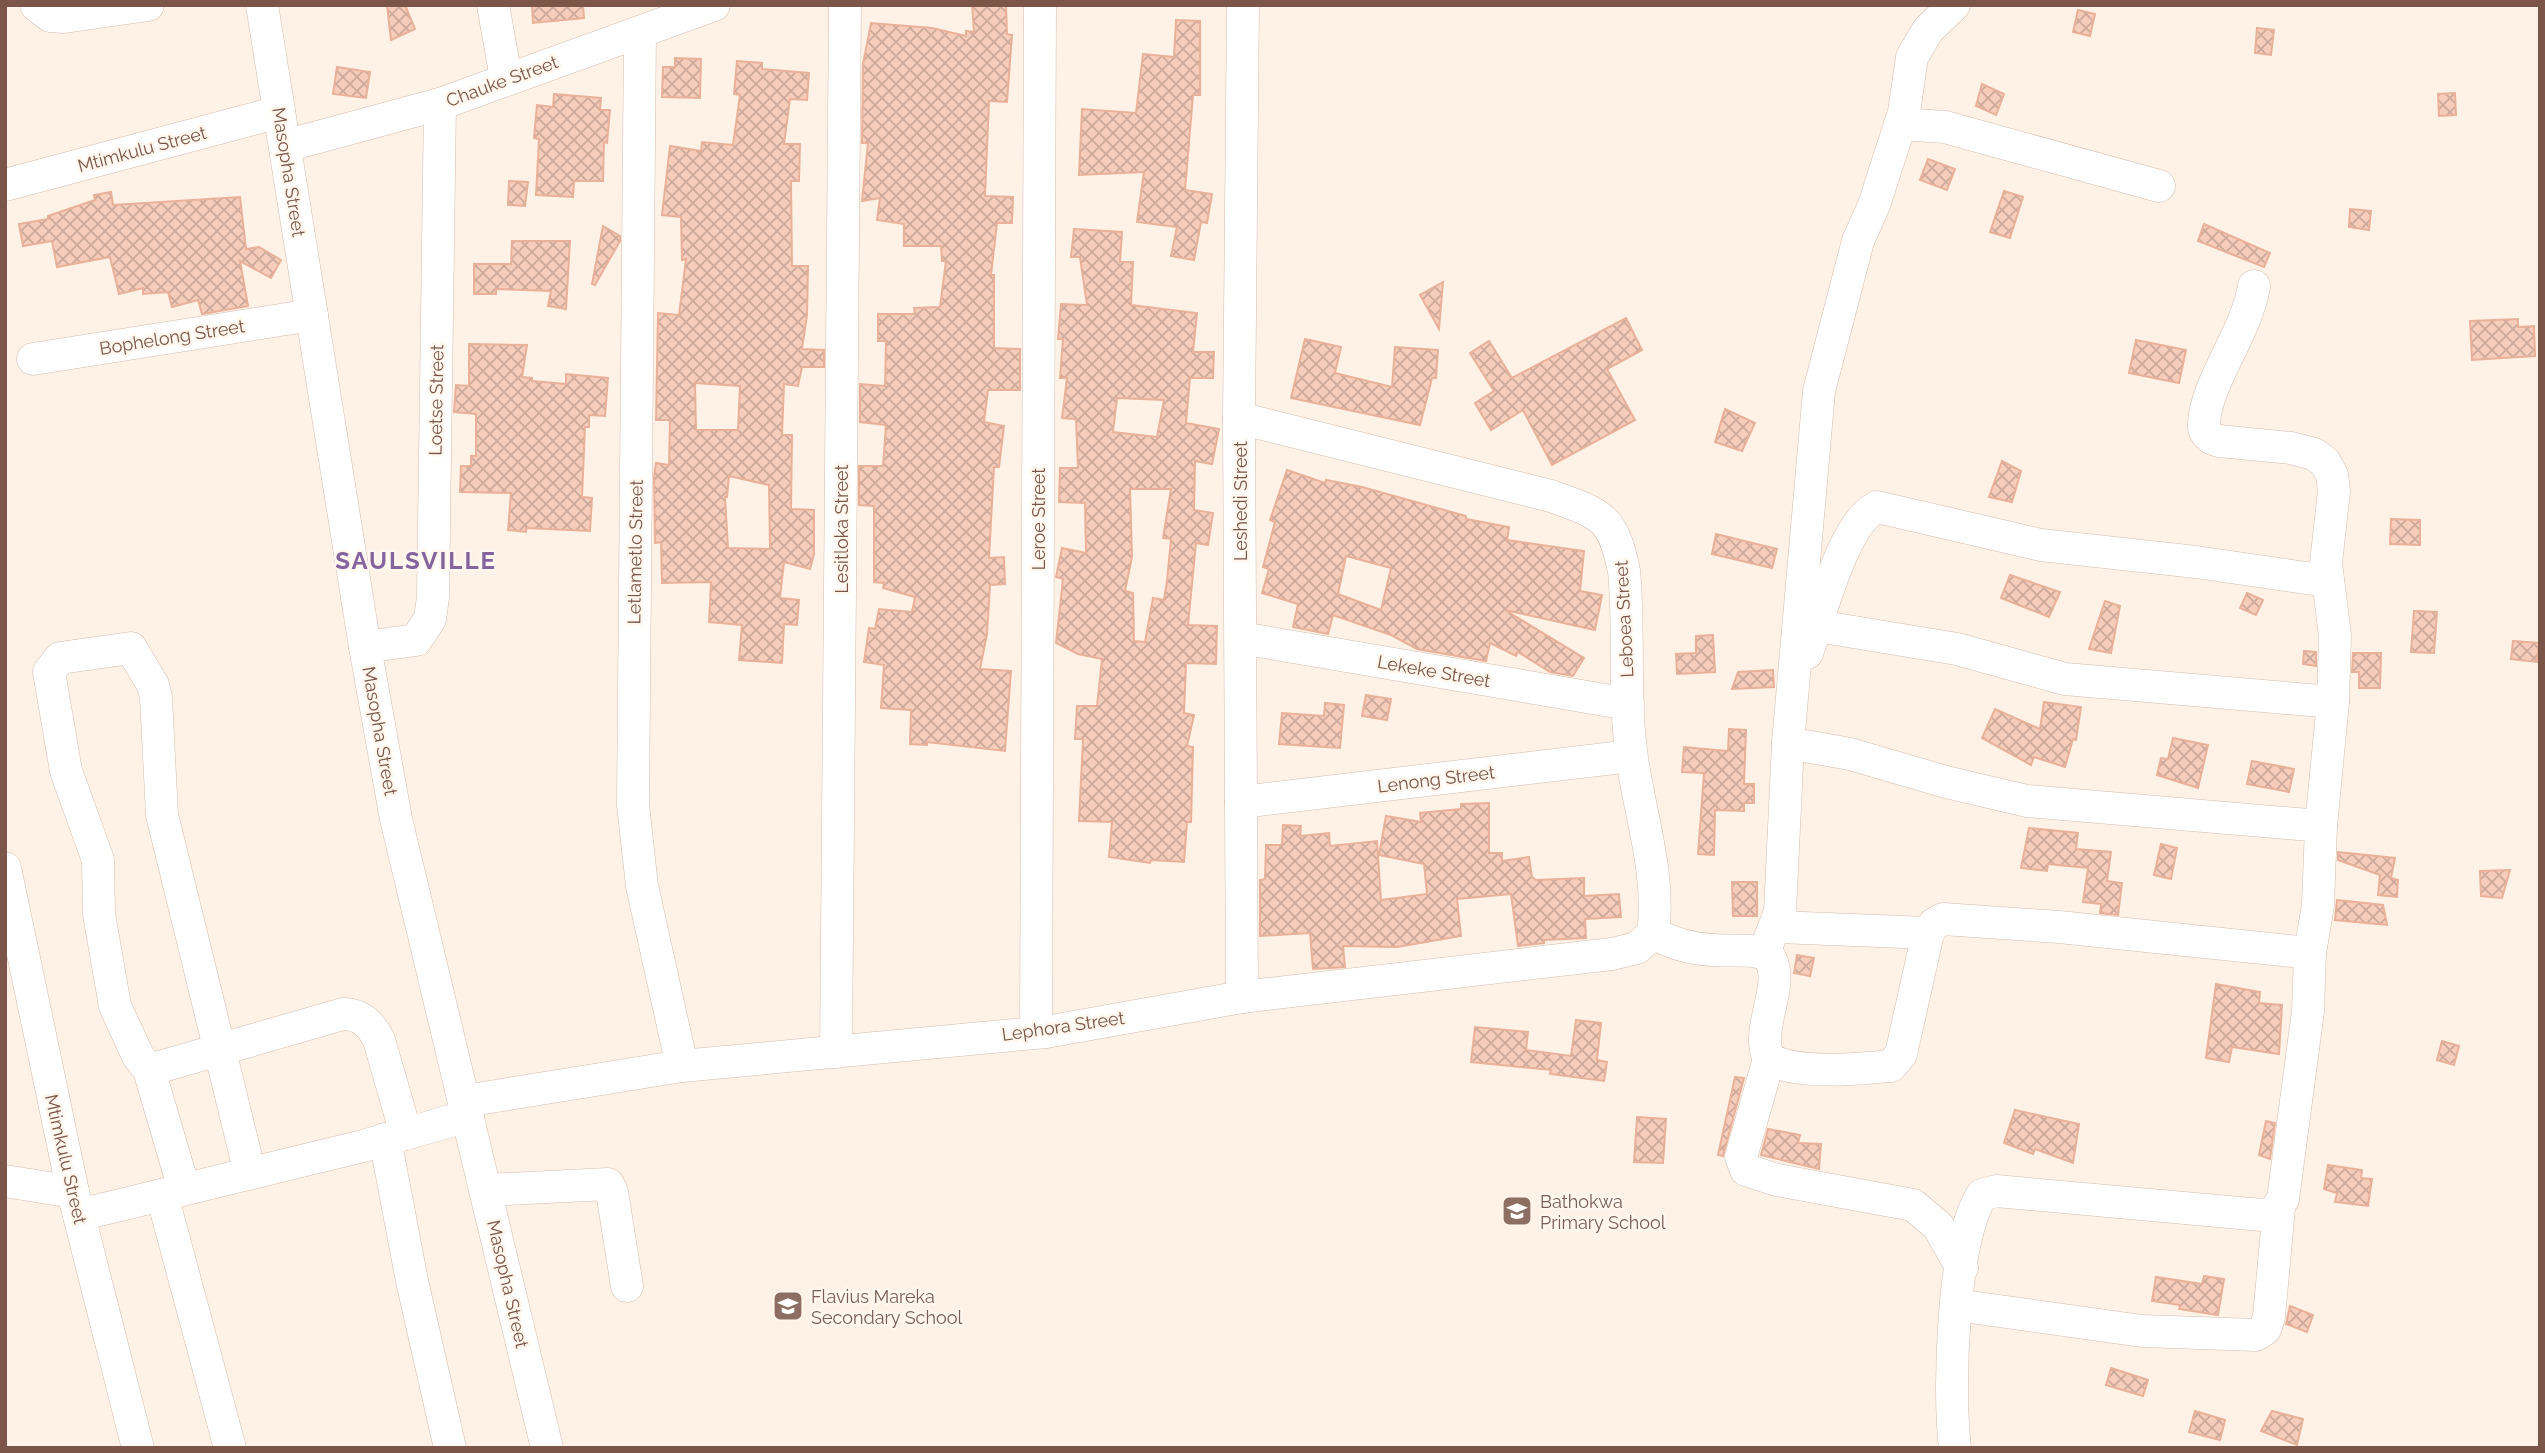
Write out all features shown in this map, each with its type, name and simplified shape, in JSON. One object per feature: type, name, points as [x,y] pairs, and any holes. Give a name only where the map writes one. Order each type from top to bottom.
[{"type":"street","points":[[36,5],[50,16],[64,18],[148,5]]},
{"type":"street","name":"Masopha Street","points":[[262,5],[365,647],[420,930],[467,1109],[547,1448]]},
{"type":"street","points":[[493,5],[506,78]]},
{"type":"street","name":"Lesitloka Street","points":[[836,1052],[845,5]]},
{"type":"street","name":"Leroe Street","points":[[1035,1032],[1040,5]]},
{"type":"street","name":"Leshedi Street","points":[[1242,997],[1239,418],[1243,5]]},
{"type":"street","points":[[1954,5],[1928,30],[1913,57],[1900,124],[1858,242],[1819,391],[1788,743],[1781,897],[1770,940],[1774,968],[1765,1044],[1769,1059],[1741,1157],[1746,1170],[1777,1180],[1913,1205],[1938,1226],[1962,1268]]},
{"type":"street","name":"Chauke Street","points":[[285,146],[440,104],[506,78],[640,33],[701,7]]},
{"type":"street","name":"Letlametlo Street","points":[[640,33],[633,806],[642,886],[682,1066]]},
{"type":"street","name":"Loetse Street","points":[[365,647],[416,640],[430,619],[433,597],[440,104]]},
{"type":"street","name":"Mtimkulu Street","points":[[6,178],[279,112]]},
{"type":"street","points":[[1900,124],[1945,127],[2160,186]]},
{"type":"street","points":[[1955,1304],[2141,1331],[2256,1335],[2265,1329],[2269,1317],[2279,1209],[2283,1199],[2308,1012],[2310,953],[2318,905],[2321,826],[2333,702],[2336,636],[2326,563],[2334,491],[2332,475],[2325,462],[2314,454],[2219,441],[2204,432],[2207,406],[2246,320],[2254,286]]},
{"type":"street","name":"Bophelong Street","points":[[33,359],[312,315]]},
{"type":"street","name":"Leboea Street","points":[[1239,418],[1551,496],[1607,521],[1618,542],[1624,571],[1631,756],[1650,860],[1656,915],[1653,933]]},
{"type":"street","points":[[1793,691],[1847,542],[1862,518],[1877,507],[2041,545],[2196,562],[2327,581]]},
{"type":"street","points":[[1817,626],[1957,649],[2065,679],[2333,702]]},
{"type":"street","name":"Lekeke Street","points":[[1241,638],[1628,704]]},
{"type":"street","points":[[230,1448],[149,1070],[138,1056],[123,1025],[106,965],[99,914],[98,860],[65,771],[49,671],[60,658],[131,648],[153,685],[162,815],[222,1050],[250,1173]]},
{"type":"street","points":[[1788,743],[1850,754],[1957,785],[2028,801],[2321,826]]},
{"type":"street","name":"Lenong Street","points":[[1241,802],[1631,756]]},
{"type":"street","name":"Mtimkulu Street","points":[[5,868],[76,1204],[138,1448]]},
{"type":"street","points":[[1769,1059],[1785,1065],[1828,1068],[1891,1066],[1901,1054],[1905,1042],[1928,933],[1934,924],[1951,918],[2310,953]]},
{"type":"street","points":[[1653,933],[1694,948],[1770,940],[1928,933]]},
{"type":"street","name":"Lephora Street","points":[[76,1204],[173,1192],[395,1136],[467,1109],[682,1066],[1035,1032],[1242,997],[1612,954],[1637,948],[1653,933]]},
{"type":"street","points":[[149,1070],[342,1014],[354,1014],[373,1027],[379,1040],[395,1136],[412,1281],[450,1448]]},
{"type":"street","points":[[5,1181],[76,1204]]},
{"type":"street","points":[[486,1189],[608,1184],[612,1192],[627,1286]]},
{"type":"street","points":[[1955,1448],[1951,1413],[1955,1304],[1971,1219],[1978,1202],[1987,1192],[2262,1215],[2279,1209]]},
{"type":"building","points":[[387,5],[405,5],[415,29],[391,40]]},
{"type":"building","points":[[532,5],[583,5],[584,18],[533,23]]},
{"type":"building","points":[[972,5],[1006,5],[1007,34],[1012,35],[1007,102],[989,101],[985,196],[1013,197],[1012,223],[997,223],[991,275],[994,275],[994,348],[1020,349],[1020,390],[988,390],[984,422],[1004,426],[999,467],[994,467],[989,558],[1004,557],[1005,584],[990,585],[987,634],[980,669],[1011,671],[1005,751],[927,742],[927,745],[910,744],[911,710],[881,708],[884,665],[864,662],[869,628],[875,629],[879,609],[912,612],[915,597],[883,588],[884,583],[874,582],[874,506],[859,505],[859,466],[883,466],[886,425],[860,422],[860,384],[885,386],[886,341],[878,341],[878,314],[915,314],[914,308],[940,307],[946,261],[942,261],[941,246],[904,246],[904,224],[877,220],[880,198],[862,201],[868,143],[862,143],[863,64],[871,23],[932,28],[966,36],[966,31],[974,32]]},
{"type":"building","points":[[2078,10],[2095,14],[2090,36],[2073,32]]},
{"type":"building","points":[[1176,20],[1200,21],[1200,95],[1193,95],[1185,190],[1212,194],[1207,223],[1201,222],[1194,260],[1171,256],[1177,227],[1137,222],[1144,172],[1079,175],[1082,109],[1136,113],[1143,54],[1174,57]]},
{"type":"building","points":[[2257,28],[2274,30],[2271,55],[2255,53]]},
{"type":"building","points":[[675,58],[701,59],[700,98],[662,97],[663,67],[675,67]]},
{"type":"building","points":[[737,61],[762,63],[762,69],[809,73],[807,100],[790,99],[784,144],[800,144],[799,181],[791,181],[792,266],[808,266],[807,315],[802,349],[824,350],[824,367],[802,367],[798,386],[784,384],[782,435],[792,435],[791,509],[814,510],[814,554],[810,569],[784,562],[780,598],[799,600],[797,625],[784,624],[782,663],[739,660],[742,625],[709,622],[711,582],[662,583],[661,542],[655,543],[654,477],[656,463],[669,465],[670,420],[656,420],[658,313],[679,315],[686,259],[682,260],[681,217],[662,215],[670,146],[701,151],[702,142],[733,145],[740,95],[734,94]],"holes":[[[695,383],[740,386],[738,430],[696,430]],[[729,476],[769,485],[770,549],[728,548],[725,497]]]},
{"type":"building","points":[[337,67],[370,72],[366,98],[333,94]]},
{"type":"building","points":[[1982,84],[2004,94],[1996,115],[1976,106]]},
{"type":"building","points":[[2455,93],[2456,115],[2439,116],[2438,94]]},
{"type":"building","points":[[554,94],[601,98],[600,110],[610,110],[607,143],[604,142],[603,181],[574,181],[573,197],[536,195],[539,139],[534,138],[537,105],[553,107]]},
{"type":"building","points":[[1928,159],[1955,169],[1947,190],[1920,180]]},
{"type":"building","points":[[509,181],[528,182],[525,206],[508,205]]},
{"type":"building","points":[[2004,191],[2023,197],[2010,238],[1990,232]]},
{"type":"building","points":[[111,192],[113,205],[240,197],[246,249],[259,247],[281,260],[271,278],[240,261],[248,306],[202,314],[198,300],[172,307],[168,292],[143,294],[143,288],[119,294],[110,257],[57,267],[52,241],[23,246],[19,224],[48,219],[48,216],[95,200],[94,195]]},
{"type":"building","points":[[2350,209],[2371,211],[2369,230],[2349,227]]},
{"type":"building","points":[[2204,224],[2270,253],[2264,267],[2198,241]]},
{"type":"building","points":[[603,226],[620,236],[620,241],[595,285],[592,284]]},
{"type":"building","points":[[1074,229],[1122,232],[1120,262],[1133,262],[1131,305],[1197,313],[1193,352],[1214,352],[1213,378],[1190,378],[1186,423],[1219,429],[1212,464],[1195,461],[1194,510],[1213,513],[1208,545],[1196,543],[1188,625],[1217,626],[1216,664],[1186,663],[1184,713],[1194,715],[1187,746],[1193,747],[1191,822],[1187,822],[1184,862],[1151,860],[1150,863],[1109,857],[1112,822],[1079,821],[1083,739],[1075,739],[1077,706],[1097,706],[1102,659],[1078,654],[1056,643],[1063,579],[1056,577],[1062,548],[1086,553],[1085,503],[1059,502],[1060,468],[1078,468],[1076,419],[1062,418],[1067,378],[1060,378],[1063,339],[1058,339],[1061,304],[1087,305],[1080,257],[1071,257]],"holes":[[[1117,398],[1164,400],[1157,437],[1113,432]],[[1130,489],[1171,489],[1163,538],[1171,539],[1164,600],[1153,598],[1145,642],[1134,641],[1133,593],[1125,591],[1132,557]]]},
{"type":"building","points":[[512,241],[570,241],[566,309],[548,306],[551,291],[496,289],[496,294],[474,294],[474,264],[511,264]]},
{"type":"building","points":[[1443,282],[1439,329],[1420,295]]},
{"type":"building","points":[[1626,318],[1642,350],[1607,369],[1635,420],[1552,465],[1523,410],[1491,430],[1475,403],[1494,391],[1470,353],[1489,341],[1512,378]]},
{"type":"building","points":[[2518,319],[2518,327],[2534,326],[2535,356],[2472,360],[2470,321]]},
{"type":"building","points":[[1305,339],[1341,347],[1335,373],[1392,387],[1395,347],[1438,350],[1436,378],[1432,378],[1420,425],[1291,398]]},
{"type":"building","points":[[2136,340],[2186,350],[2179,383],[2129,373]]},
{"type":"building","points":[[469,344],[527,345],[522,377],[532,378],[532,381],[566,384],[566,374],[608,378],[605,416],[589,415],[589,427],[585,427],[582,497],[592,498],[590,531],[526,528],[526,532],[508,530],[511,493],[460,492],[461,466],[471,466],[471,456],[476,456],[476,414],[454,412],[456,385],[469,386]]},
{"type":"building","points":[[1725,409],[1755,423],[1742,451],[1715,442]]},
{"type":"building","points":[[2002,461],[2021,471],[2012,502],[1989,497]]},
{"type":"building","points":[[1287,470],[1325,483],[1326,480],[1362,487],[1466,516],[1466,519],[1509,527],[1507,540],[1584,551],[1580,591],[1602,595],[1595,630],[1505,610],[1584,658],[1573,676],[1550,672],[1518,652],[1516,656],[1490,643],[1486,661],[1417,649],[1391,635],[1333,615],[1328,634],[1293,627],[1298,604],[1262,593],[1269,569],[1263,567],[1275,522],[1270,520]],"holes":[[[1346,556],[1391,568],[1381,610],[1338,594]]]},
{"type":"building","points":[[2391,519],[2420,520],[2420,545],[2390,544]]},
{"type":"building","points":[[1716,534],[1777,549],[1772,568],[1712,554]]},
{"type":"building","points":[[2010,575],[2060,592],[2049,617],[2001,598]]},
{"type":"building","points":[[2247,593],[2263,600],[2256,615],[2240,608]]},
{"type":"building","points":[[2105,601],[2120,606],[2111,653],[2089,649]]},
{"type":"building","points":[[2414,611],[2437,612],[2434,653],[2411,652]]},
{"type":"building","points":[[1713,635],[1715,672],[1677,674],[1676,654],[1696,653],[1696,636]]},
{"type":"building","points":[[2513,641],[2539,643],[2537,662],[2511,659]]},
{"type":"building","points":[[2304,651],[2316,652],[2316,666],[2303,664]]},
{"type":"building","points":[[2353,653],[2381,653],[2380,688],[2359,688],[2359,672],[2352,672]]},
{"type":"building","points":[[1773,670],[1774,687],[1732,689],[1738,672]]},
{"type":"building","points":[[1366,695],[1391,699],[1387,720],[1362,716]]},
{"type":"building","points":[[2044,702],[2081,707],[2076,740],[2073,739],[2065,767],[2034,757],[2031,765],[1982,738],[1995,709],[2040,729]]},
{"type":"building","points":[[1325,703],[1344,705],[1340,748],[1279,744],[1282,713],[1324,716]]},
{"type":"building","points":[[1729,729],[1746,730],[1744,784],[1754,784],[1754,803],[1744,803],[1744,811],[1715,810],[1714,855],[1698,854],[1704,773],[1682,772],[1684,747],[1728,751]]},
{"type":"building","points":[[2173,738],[2208,745],[2198,788],[2157,775],[2161,758],[2168,759]]},
{"type":"building","points":[[2252,761],[2294,769],[2289,792],[2247,784]]},
{"type":"building","points":[[1489,803],[1489,853],[1502,853],[1502,861],[1529,857],[1532,877],[1536,880],[1584,878],[1584,896],[1619,894],[1621,917],[1585,919],[1586,938],[1544,940],[1544,943],[1518,946],[1511,894],[1457,899],[1461,936],[1397,947],[1343,946],[1345,967],[1313,969],[1310,933],[1260,936],[1260,880],[1265,879],[1266,845],[1282,845],[1283,825],[1301,826],[1300,836],[1329,833],[1330,846],[1377,841],[1381,900],[1427,894],[1424,864],[1379,855],[1386,816],[1421,822],[1420,813],[1461,809],[1461,804]]},
{"type":"building","points":[[2029,828],[2078,833],[2076,849],[2111,852],[2107,881],[2122,883],[2118,915],[2100,913],[2101,904],[2083,902],[2088,868],[2048,864],[2047,871],[2021,868]]},
{"type":"building","points":[[2161,844],[2177,848],[2171,879],[2154,875]]},
{"type":"building","points":[[2338,852],[2395,858],[2391,878],[2398,880],[2397,897],[2378,895],[2380,875],[2338,860]]},
{"type":"building","points":[[2510,870],[2502,898],[2481,896],[2480,871]]},
{"type":"building","points":[[1732,882],[1757,882],[1757,916],[1733,916]]},
{"type":"building","points":[[2337,900],[2383,905],[2387,925],[2335,920]]},
{"type":"building","points":[[1797,955],[1814,958],[1810,976],[1794,973]]},
{"type":"building","points":[[2216,984],[2260,992],[2259,1003],[2282,1005],[2279,1054],[2232,1047],[2229,1062],[2206,1058]]},
{"type":"building","points":[[1576,1020],[1601,1023],[1597,1060],[1607,1062],[1604,1081],[1550,1074],[1551,1070],[1471,1062],[1475,1027],[1528,1032],[1526,1050],[1571,1056]]},
{"type":"building","points":[[2442,1041],[2459,1046],[2454,1065],[2437,1060]]},
{"type":"building","points":[[1735,1077],[1744,1078],[1723,1156],[1718,1155]]},
{"type":"building","points":[[2015,1110],[2079,1124],[2073,1163],[2035,1149],[2033,1154],[2004,1143]]},
{"type":"building","points":[[1637,1117],[1666,1119],[1663,1163],[1634,1162]]},
{"type":"building","points":[[2266,1121],[2275,1123],[2270,1159],[2259,1155]]},
{"type":"building","points":[[1768,1129],[1800,1135],[1798,1143],[1821,1144],[1819,1169],[1761,1155]]},
{"type":"building","points":[[2328,1165],[2362,1170],[2361,1178],[2372,1179],[2368,1206],[2335,1202],[2337,1193],[2324,1189]]},
{"type":"building","points":[[2204,1276],[2224,1279],[2218,1315],[2179,1309],[2180,1305],[2152,1301],[2156,1277],[2202,1284]]},
{"type":"building","points":[[2290,1306],[2313,1315],[2307,1332],[2286,1324]]},
{"type":"building","points":[[2111,1368],[2148,1380],[2143,1396],[2106,1385]]},
{"type":"building","points":[[2195,1411],[2225,1420],[2220,1440],[2189,1432]]},
{"type":"building","points":[[2272,1411],[2303,1419],[2297,1445],[2261,1431]]},
{"type":"place","name":"Bathokwa Primary School","points":[[1517,1211]]},
{"type":"place","name":"Flavius Mareka Secondary School","points":[[788,1306]]},
{"type":"district","name":"SAULSVILLE","points":[[416,560]]}]
